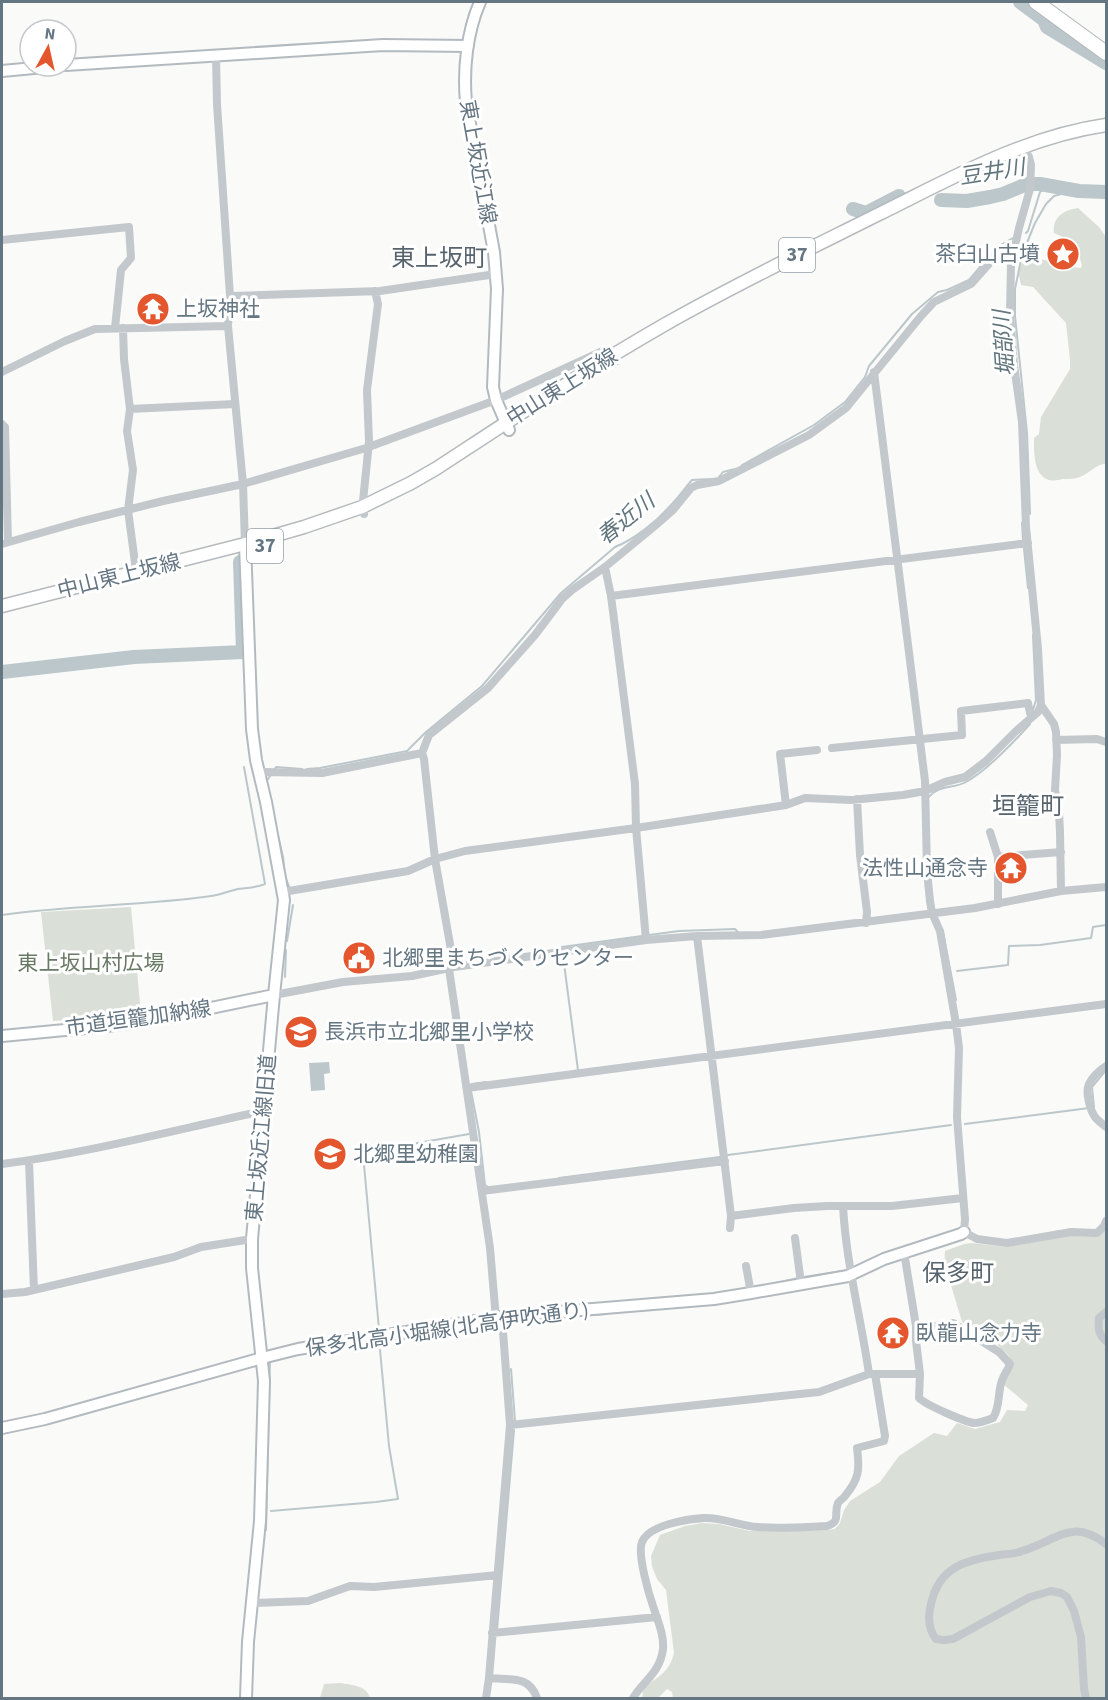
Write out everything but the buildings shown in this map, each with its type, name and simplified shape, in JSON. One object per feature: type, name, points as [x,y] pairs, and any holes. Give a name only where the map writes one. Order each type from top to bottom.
[{"type":"highway","points":[[1036,2],[1107,53]]},
{"type":"main road","name":"中山東上坂線","points":[[2,613],[245,547],[363,510],[507,426],[666,323],[771,267],[962,173],[1078,129],[1107,125]]},
{"type":"main road","name":"中山東上坂線","points":[[1024,150],[1107,133]]},
{"type":"main road","name":"中山東上坂線","points":[[2,606],[137,575]]},
{"type":"street","name":"東上坂近江線","points":[[480,2],[468,46],[464,81],[494,252],[497,289],[493,387],[507,426]]},
{"type":"street","points":[[78,64],[383,45],[468,46]]},
{"type":"street","points":[[216,56],[230,296],[228,326],[243,484],[245,547]]},
{"type":"street","points":[[2,71],[18,69]]},
{"type":"street","points":[[283,892],[408,871],[465,851],[786,805],[805,798],[857,799],[925,791],[945,782],[965,777],[986,761],[1038,712],[1041,705],[1038,649],[1028,543],[1022,422],[1010,314],[1014,291],[1011,265],[1030,189],[1031,165],[1024,150]]},
{"type":"street","points":[[2,240],[129,227],[131,258],[121,270],[119,328],[130,409],[127,431],[133,470],[128,510],[137,575]]},
{"type":"street","points":[[486,1698],[510,1425],[490,1248],[422,753],[429,735],[488,688],[535,635],[562,599],[605,567],[673,510],[691,488],[719,482],[809,435],[846,408],[934,302],[971,284],[994,258],[1007,250],[1014,249]]},
{"type":"street","points":[[230,296],[375,291],[496,274]]},
{"type":"street","points":[[363,510],[369,447],[367,390],[378,304],[375,291]]},
{"type":"street","points":[[2,372],[95,329],[228,326]]},
{"type":"street","points":[[2,424],[5,426],[5,543],[128,510],[243,484],[369,447],[496,400],[607,349],[615,358]]},
{"type":"street","points":[[874,372],[925,791],[927,871],[932,913],[940,931],[960,1023],[957,1117],[966,1233],[977,1239],[1007,1243],[1071,1232],[1097,1233],[1107,1221]]},
{"type":"street","points":[[130,409],[235,404]]},
{"type":"street","points":[[611,596],[1028,543]]},
{"type":"street","name":"東上坂近江線旧道","points":[[245,547],[252,729],[284,900],[252,1239],[252,1268],[264,1381],[260,1521],[248,1642],[246,1698]]},
{"type":"street","points":[[605,567],[611,596],[635,784],[636,828],[646,940]]},
{"type":"street","points":[[832,748],[962,735],[961,711],[1028,703],[1032,716]]},
{"type":"street","points":[[1041,705],[1054,724],[1056,740],[1054,790],[1059,812],[1061,891]]},
{"type":"street","points":[[1056,740],[1097,739],[1107,742]]},
{"type":"street","points":[[786,805],[780,754],[817,750]]},
{"type":"street","points":[[260,774],[263,772],[322,773],[422,753]]},
{"type":"street","points":[[857,799],[866,920]]},
{"type":"street","points":[[990,832],[998,857],[998,904]]},
{"type":"street","points":[[998,857],[1061,852]]},
{"type":"street","points":[[274,995],[344,982],[412,976],[452,968],[646,940],[762,935],[998,904],[1061,891],[1107,887]]},
{"type":"street","points":[[698,936],[725,1161],[731,1216],[730,1228]]},
{"type":"street","name":"市道垣籠加納線","points":[[2,1036],[158,1019],[274,995]]},
{"type":"street","points":[[467,1088],[1107,1004]]},
{"type":"street","points":[[1107,1066],[1087,1087],[1093,1115],[1107,1127]]},
{"type":"street","points":[[2,1164],[29,1161],[254,1113],[263,1114]]},
{"type":"street","points":[[29,1161],[34,1290]]},
{"type":"street","points":[[482,1191],[725,1161]]},
{"type":"street","points":[[731,1216],[794,1208],[892,1206],[963,1198]]},
{"type":"street","points":[[633,1698],[639,1688],[649,1680],[660,1661],[663,1641],[646,1586],[640,1548],[646,1535],[666,1525],[705,1518],[758,1527],[827,1526],[834,1523],[838,1503],[859,1473],[857,1448],[884,1441],[885,1436],[851,1274],[844,1232],[843,1206]]},
{"type":"street","name":"保多北高小堀線(北高伊吹通り)","points":[[2,1428],[45,1419],[298,1349],[499,1318],[714,1299],[751,1293],[800,1280],[851,1274],[874,1263],[905,1256],[966,1233]]},
{"type":"street","points":[[795,1238],[800,1280]]},
{"type":"street","points":[[2,1294],[34,1290],[174,1257],[201,1247],[252,1239]]},
{"type":"street","points":[[905,1256],[916,1326],[920,1374],[919,1398],[933,1408],[973,1423],[993,1418],[997,1412],[1002,1379],[1008,1372],[1010,1364],[999,1352],[953,1323],[916,1326]]},
{"type":"street","points":[[746,1266],[751,1293]]},
{"type":"street","points":[[1107,1312],[1099,1318],[1098,1327],[1100,1334],[1107,1341]]},
{"type":"street","points":[[510,1425],[819,1392],[872,1374],[920,1374]]},
{"type":"street","points":[[1086,1698],[1081,1637],[1068,1597],[1051,1591],[1030,1597],[953,1639],[944,1640],[936,1639],[931,1632],[930,1607],[942,1578],[954,1566],[977,1558],[1022,1552],[1069,1532],[1080,1531],[1094,1535],[1107,1544]]},
{"type":"street","points":[[252,1603],[308,1601],[350,1586],[374,1587],[498,1575]]},
{"type":"street","points":[[492,1634],[657,1617]]},
{"type":"street","points":[[489,1678],[525,1681],[533,1689],[537,1698]]},
{"type":"green space","points":[[1078,208],[1099,227],[1106,237],[1106,464],[1099,465],[1077,478],[1051,480],[1044,477],[1037,468],[1034,438],[1039,434],[1041,417],[1070,369],[1066,323],[1033,287],[1021,285],[1018,271],[1022,263],[1037,259],[1081,268],[1080,258],[1073,244],[1054,233],[1055,223],[1060,215]]},
{"type":"green space","name":"東上坂山村広場","points":[[131,907],[141,1014],[53,1021],[41,912]]},
{"type":"green space","points":[[1106,1226],[1106,1698],[673,1698],[672,1692],[667,1689],[658,1698],[642,1698],[644,1687],[667,1669],[674,1653],[666,1590],[657,1579],[652,1566],[651,1556],[660,1535],[702,1523],[719,1524],[750,1531],[835,1529],[850,1501],[880,1482],[899,1456],[934,1433],[947,1436],[957,1423],[975,1429],[1000,1422],[1007,1410],[1025,1411],[1028,1405],[1003,1384],[1014,1365],[1008,1355],[985,1333],[962,1322],[944,1268],[945,1251],[972,1243],[1007,1247],[1071,1235],[1097,1236]]},
{"type":"green space","points":[[340,1683],[366,1690],[370,1698],[320,1698],[324,1684]]},
{"type":"shaded area","points":[[329,1062],[330,1073],[324,1074],[325,1090],[311,1091],[309,1063]]},
{"type":"waterway","points":[[1020,2],[1044,20],[1047,27],[1106,63]]},
{"type":"waterway","name":"豆井川","points":[[941,200],[967,201],[990,197],[1027,184],[1106,192]]},
{"type":"waterway","name":"春近川","points":[[1026,233],[1040,192],[1050,186]]},
{"type":"waterway","name":"堀部川","points":[[1030,514],[1027,433],[1015,316],[1015,289],[1022,255],[1035,223],[1046,204],[1054,196],[1068,192],[1069,189]]},
{"type":"waterway","name":"豆井川","points":[[853,209],[866,213],[899,196]]},
{"type":"waterway","name":"春近川","points":[[742,465],[814,425],[845,402],[865,377],[869,366],[912,314],[938,292],[969,280],[997,247],[1013,238]]},
{"type":"waterway","name":"春近川","points":[[719,477],[723,472],[735,469]]},
{"type":"waterway","name":"春近川","points":[[307,769],[407,751],[426,732],[482,686],[561,593],[615,547],[638,535],[652,524],[692,480],[711,479]]},
{"type":"waterway","name":"堀部川","points":[[1023,540],[1022,523],[1024,521]]},
{"type":"waterway","points":[[1024,549],[1028,588]]},
{"type":"waterway","points":[[2,672],[134,657],[243,652],[240,562]]},
{"type":"waterway","points":[[1033,635],[1036,700],[1033,710]]},
{"type":"waterway","points":[[928,798],[937,791],[975,777],[1030,724]]},
{"type":"waterway","points":[[2,915],[185,899],[265,884],[244,767]]},
{"type":"waterway","name":"春近川","points":[[274,770],[276,767],[302,769]]},
{"type":"waterway","name":"春近川","points":[[267,784],[270,776]]},
{"type":"waterway","name":"春近川","points":[[274,819],[285,876],[290,889]]},
{"type":"waterway","name":"春近川","points":[[287,941],[293,905]]},
{"type":"waterway","points":[[957,971],[1008,965],[1009,946],[1040,945],[1091,938],[1093,927],[1106,925]]},
{"type":"waterway","points":[[649,935],[679,931],[735,929],[738,932]]},
{"type":"waterway","points":[[943,932],[956,1000]]},
{"type":"waterway","points":[[562,947],[642,936]]},
{"type":"waterway","name":"春近川","points":[[285,977],[286,950]]},
{"type":"waterway","points":[[563,956],[578,1070],[575,1071]]},
{"type":"waterway","points":[[1094,1107],[1092,1087],[1106,1070]]},
{"type":"waterway","points":[[472,1084],[486,1082]]},
{"type":"waterway","points":[[471,1091],[479,1132],[485,1185],[488,1187]]},
{"type":"waterway","points":[[965,1124],[1089,1108]]},
{"type":"waterway","points":[[728,1155],[951,1125]]},
{"type":"waterway","points":[[379,1329],[364,1165],[367,1164],[366,1152],[469,1134]]},
{"type":"waterway","points":[[559,1178],[720,1157]]},
{"type":"waterway","points":[[804,1277],[848,1270]]},
{"type":"waterway","points":[[768,1285],[798,1278]]},
{"type":"waterway","points":[[616,1302],[720,1293]]},
{"type":"waterway","points":[[509,1321],[607,1314]]},
{"type":"waterway","points":[[263,1323],[266,1348]]},
{"type":"waterway","points":[[299,1354],[486,1325]]},
{"type":"waterway","points":[[271,1511],[398,1499],[389,1446],[380,1350]]},
{"type":"waterway","points":[[266,1530],[270,1359]]},
{"type":"waterway","points":[[511,1369],[515,1421]]},
{"type":"waterway","points":[[497,1630],[514,1430]]},
{"type":"place","name":"茶臼山古墳","points":[[1063,254]]},
{"type":"place","name":"上坂神社","points":[[153,309]]},
{"type":"place","name":"法性山通念寺","points":[[1011,868]]},
{"type":"place","name":"北郷里まちづくりセンター","points":[[359,958]]},
{"type":"place","name":"長浜市立北郷里小学校","points":[[301,1032]]},
{"type":"place","name":"北郷里幼稚園","points":[[330,1154]]},
{"type":"place","name":"臥龍山念力寺","points":[[893,1333]]},
{"type":"district","name":"東上坂町","points":[[439,258]]},
{"type":"district","name":"垣籠町","points":[[1028,806]]},
{"type":"district","name":"保多町","points":[[958,1273]]}]
